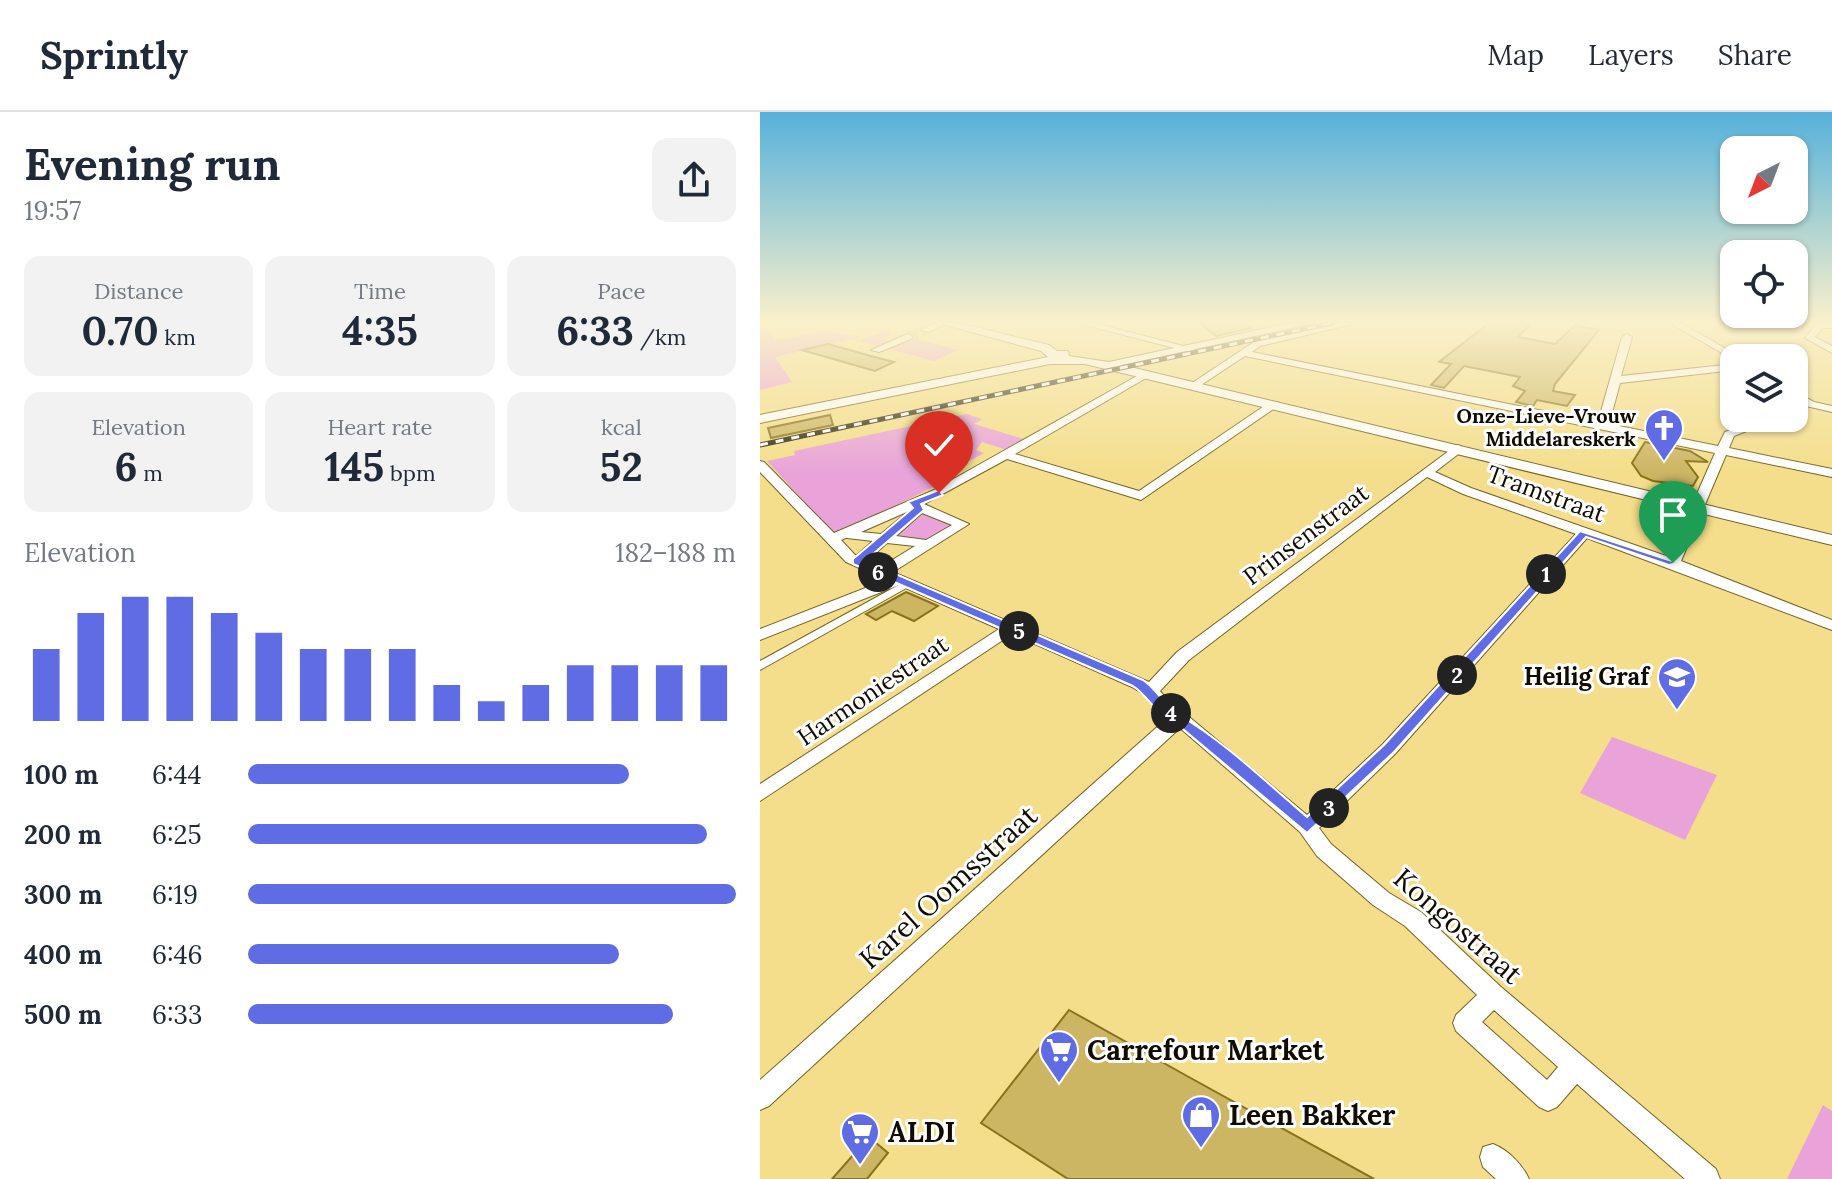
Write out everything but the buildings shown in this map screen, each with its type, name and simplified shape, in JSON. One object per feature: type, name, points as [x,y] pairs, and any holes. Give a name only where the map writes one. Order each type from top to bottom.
[{"type":"street","points":[[760,419],[987,373]]},
{"type":"street","points":[[839,536],[916,506],[1142,373],[1832,540]]},
{"type":"street","points":[[1194,385],[1213,373]]},
{"type":"street","points":[[1341,373],[1832,473]]},
{"type":"street","points":[[1603,426],[1619,373]]},
{"type":"street","points":[[1617,380],[1682,373]]},
{"type":"street","points":[[1810,404],[1832,403]]},
{"type":"street","points":[[1005,455],[1141,496],[1274,404]]},
{"type":"street","points":[[1810,404],[1832,409]]},
{"type":"street","points":[[1673,563],[1729,434],[1734,432]]},
{"type":"street","name":"Prinsenstraat","points":[[1151,691],[1183,656],[1457,449]]},
{"type":"street","points":[[761,469],[819,526],[839,536],[928,544]]},
{"type":"street","name":"Tramstraat","points":[[1426,472],[1832,625]]},
{"type":"street","points":[[857,562],[886,539],[916,506]]},
{"type":"street","points":[[880,573],[962,524],[916,506]]},
{"type":"street","points":[[1307,827],[1389,749],[1584,533]]},
{"type":"street","points":[[839,536],[857,562],[1012,627],[1151,691]]},
{"type":"street","points":[[760,635],[901,582]]},
{"type":"street","points":[[760,666],[901,582]]},
{"type":"street","name":"Harmoniestraat","points":[[760,794],[1012,627]]},
{"type":"street","name":"Kongostraat","points":[[1151,691],[1174,719],[1182,720],[1201,735],[1307,827],[1324,850],[1381,899],[1413,919],[1493,995],[1706,1179]]},
{"type":"street","name":"Karel Oomsstraat","points":[[760,1097],[1172,726],[1174,719]]},
{"type":"street","points":[[1493,995],[1465,1023],[1548,1098],[1575,1067]]},
{"type":"street","points":[[1493,1157],[1515,1179]]},
{"type":"shaded area","points":[[760,373],[786,373],[792,382],[760,390]]},
{"type":"shaded area","points":[[967,414],[982,419],[974,424],[1024,439],[1007,450],[982,442],[976,450],[984,453],[946,474],[952,478],[843,531],[832,532],[767,461],[795,455],[794,451]]},
{"type":"shaded area","points":[[920,511],[956,525],[926,542],[894,537]]},
{"type":"shaded area","points":[[1612,737],[1717,775],[1685,840],[1580,793]]},
{"type":"shaded area","points":[[1823,1105],[1832,1111],[1832,1179],[1787,1179]]},
{"type":"railway","points":[[760,445],[1099,373]]},
{"type":"place","name":"Onze-Lieve-Vrouw Middelareskerk","points":[[1664,462]]},
{"type":"place","name":"Heilig Graf","points":[[1677,711]]},
{"type":"place","name":"Carrefour Market","points":[[1059,1084]]},
{"type":"place","name":"Leen Bakker","points":[[1201,1149]]},
{"type":"place","name":"ALDI","points":[[860,1166]]},
{"type":"route","points":[[939,493],[912,504],[920,508],[857,562],[1138,683],[1151,691],[1174,719],[1182,720],[1201,735],[1307,827],[1389,749],[1584,533],[1673,563]]}]
